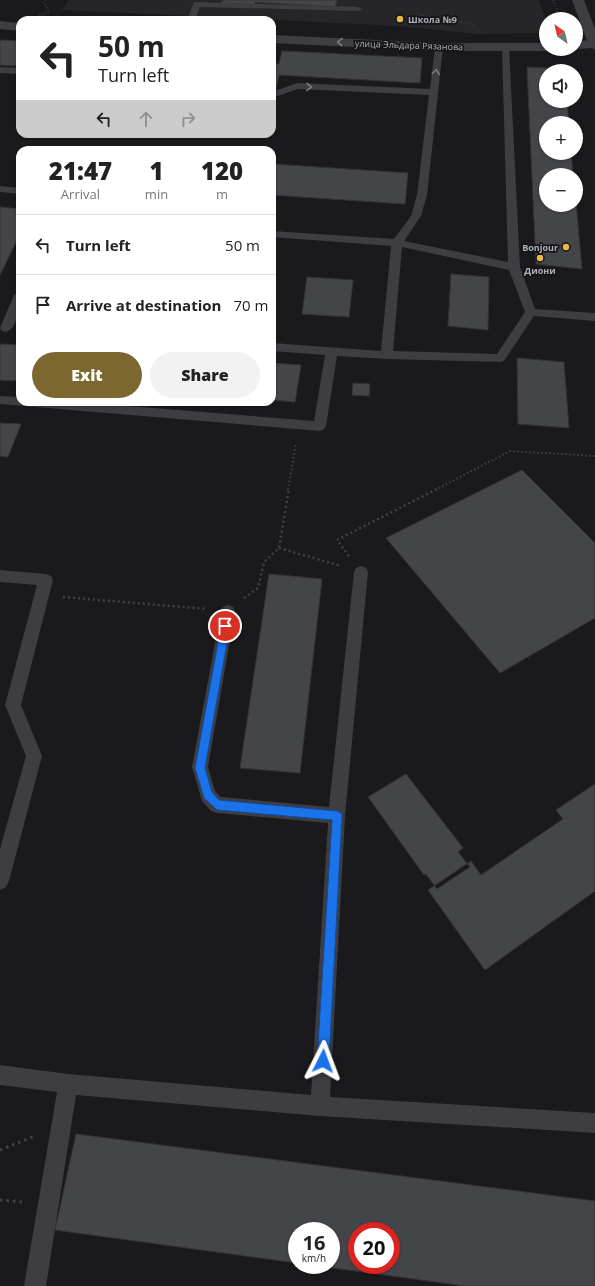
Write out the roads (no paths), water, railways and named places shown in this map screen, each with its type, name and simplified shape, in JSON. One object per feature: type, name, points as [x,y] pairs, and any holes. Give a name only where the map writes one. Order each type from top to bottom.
[{"type":"street","points":[[578,0],[595,45],[583,45]]},
{"type":"street","points":[[0,25],[16,27]]},
{"type":"street","name":"улица Эльдара Рязанова","points":[[276,39],[437,47],[539,47]]},
{"type":"lane","points":[[192,16],[197,4],[358,9]]},
{"type":"lane","points":[[387,355],[397,243],[416,216],[422,195],[434,92],[437,47]]},
{"type":"lane","points":[[506,48],[514,267],[531,312]]},
{"type":"lane","points":[[0,70],[16,71]]},
{"type":"lane","points":[[276,93],[296,86],[434,92]]},
{"type":"lane","points":[[0,189],[16,191]]},
{"type":"lane","points":[[276,234],[397,243],[514,267]]},
{"type":"lane","points":[[16,303],[3,328],[16,329]]},
{"type":"lane","points":[[276,347],[387,355],[500,358],[531,312]]},
{"type":"lane","points":[[531,312],[595,317]]},
{"type":"lane","points":[[75,406],[320,426],[332,351]]},
{"type":"lane","points":[[0,400],[16,401]]},
{"type":"lane","points":[[320,1106],[337,816],[361,572]]},
{"type":"lane","points":[[0,576],[46,580],[13,705],[34,756],[0,880]]},
{"type":"lane","points":[[228,611],[200,768],[208,795],[217,805],[337,816]]},
{"type":"lane","points":[[0,1075],[68,1084],[320,1106],[595,1123]]},
{"type":"lane","points":[[35,1286],[68,1084]]},
{"type":"place","name":"Школа №9","points":[[400,19]]},
{"type":"place","name":"Bonjour","points":[[566,247]]},
{"type":"place","name":"Диони","points":[[540,258]]}]
